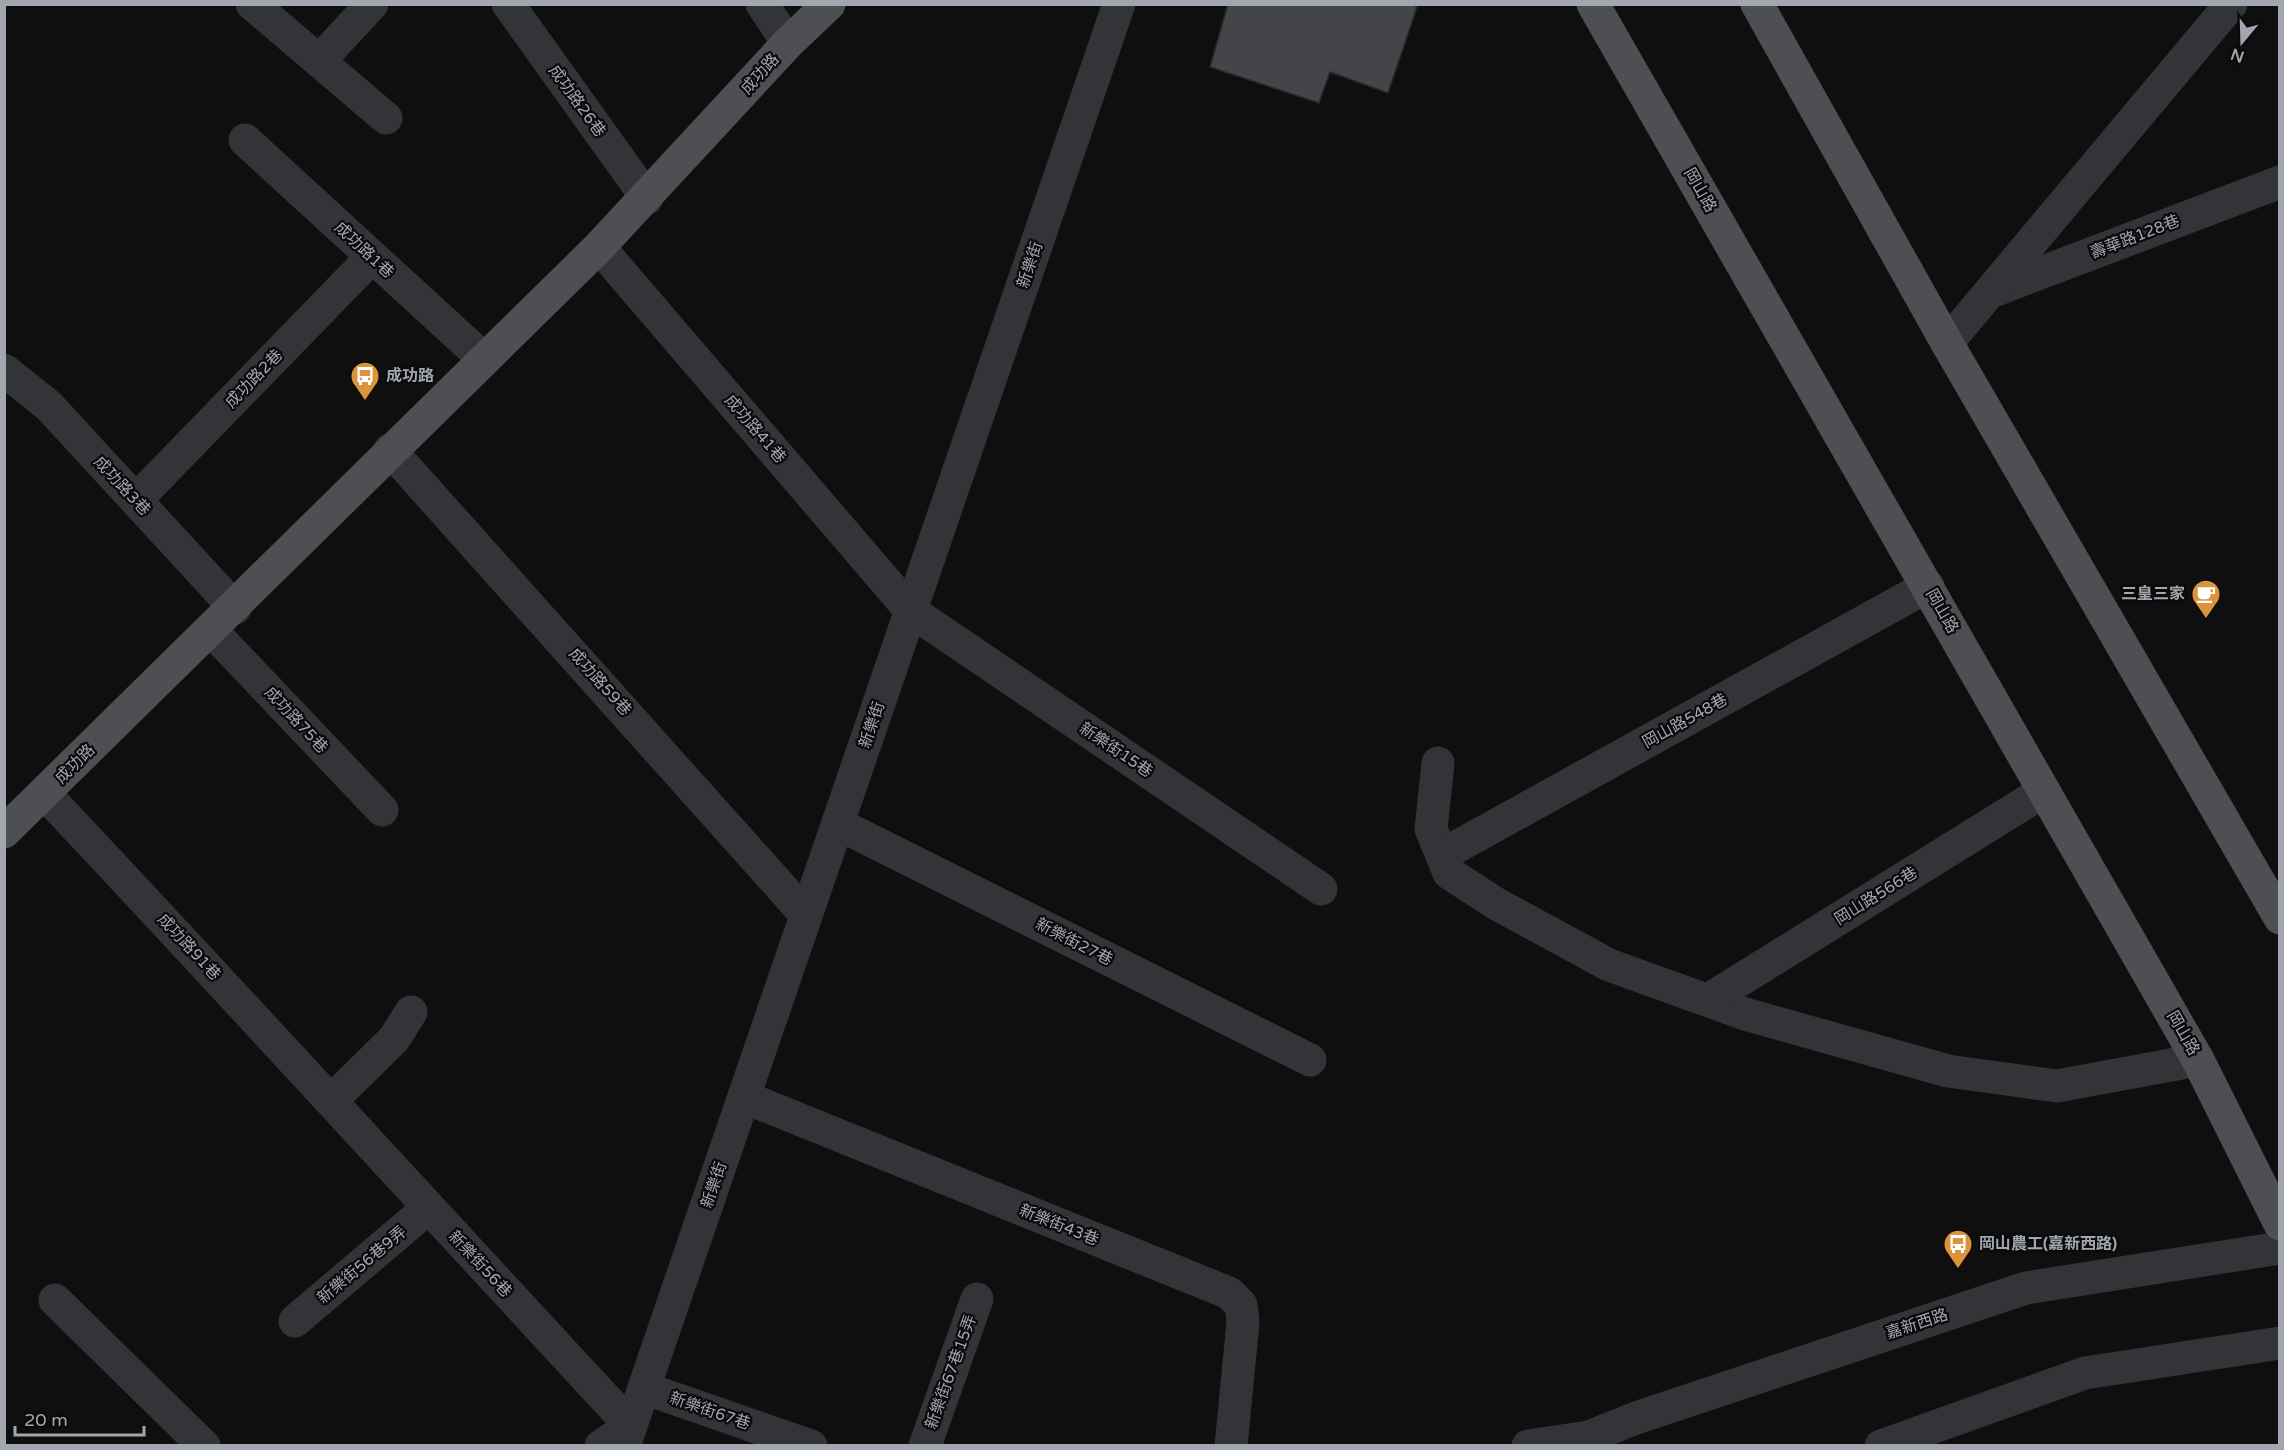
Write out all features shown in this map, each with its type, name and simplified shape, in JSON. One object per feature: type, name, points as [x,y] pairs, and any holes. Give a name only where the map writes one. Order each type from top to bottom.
[{"type":"main road","name":"成功路","points":[[4,832],[235,608],[390,450],[599,247],[647,198],[788,43],[829,4]]},
{"type":"main road","name":"岡山路","points":[[1593,4],[2198,1060],[2280,1224]]},
{"type":"main road","points":[[1757,4],[1947,343],[2271,886],[2280,918]]},
{"type":"street","points":[[252,4],[386,118]]},
{"type":"street","points":[[319,61],[372,4]]},
{"type":"street","name":"成功路26巷","points":[[508,4],[647,198]]},
{"type":"street","points":[[762,4],[788,43]]},
{"type":"street","name":"新樂街","points":[[627,1436],[1119,4]]},
{"type":"street","points":[[1947,343],[2231,4]]},
{"type":"street","name":"成功路1巷","points":[[245,140],[484,360]]},
{"type":"street","name":"壽華路128巷","points":[[1990,293],[2280,182]]},
{"type":"street","name":"成功路41巷","points":[[599,247],[911,611]]},
{"type":"street","name":"成功路2巷","points":[[136,500],[372,257]]},
{"type":"street","name":"成功路3巷","points":[[4,370],[49,406],[235,608]]},
{"type":"street","name":"成功路59巷","points":[[390,450],[806,915]]},
{"type":"street","name":"岡山路548巷","points":[[1442,855],[1928,586]]},
{"type":"street","name":"新樂街15巷","points":[[911,611],[1321,889]]},
{"type":"street","name":"成功路75巷","points":[[211,630],[382,810]]},
{"type":"street","points":[[1438,763],[1431,829],[1449,873],[1495,903],[1599,960],[1745,1014],[1948,1071],[2057,1086],[2198,1060]]},
{"type":"street","name":"岡山路566巷","points":[[1708,1000],[2044,791]]},
{"type":"street","name":"成功路91巷","points":[[45,794],[332,1100]]},
{"type":"street","name":"新樂街27巷","points":[[838,824],[1310,1060]]},
{"type":"street","points":[[332,1100],[394,1039],[411,1012]]},
{"type":"street","name":"新樂街43巷","points":[[744,1097],[1229,1293],[1241,1305],[1243,1322],[1231,1446]]},
{"type":"street","name":"新樂街56巷","points":[[332,1100],[627,1436]]},
{"type":"street","name":"新樂街56巷9弄","points":[[295,1321],[428,1208]]},
{"type":"street","name":"嘉新西路","points":[[1528,1446],[1574,1442],[2026,1288],[2280,1248]]},
{"type":"street","name":"新樂街67巷15弄","points":[[925,1446],[977,1299]]},
{"type":"street","points":[[55,1300],[204,1446]]},
{"type":"street","points":[[1881,1446],[2085,1373],[2280,1343]]},
{"type":"street","name":"新樂街67巷","points":[[644,1388],[811,1446]]},
{"type":"street","points":[[601,1446],[627,1436]]},
{"type":"building","points":[[1228,4],[1411,4],[1417,7],[1388,93],[1330,72],[1319,103],[1210,67]]},
{"type":"place","name":"成功路","points":[[365,402]]},
{"type":"place","name":"三皇三家","points":[[2206,620]]},
{"type":"place","name":"岡山農工(嘉新西路)","points":[[1958,1270]]}]
